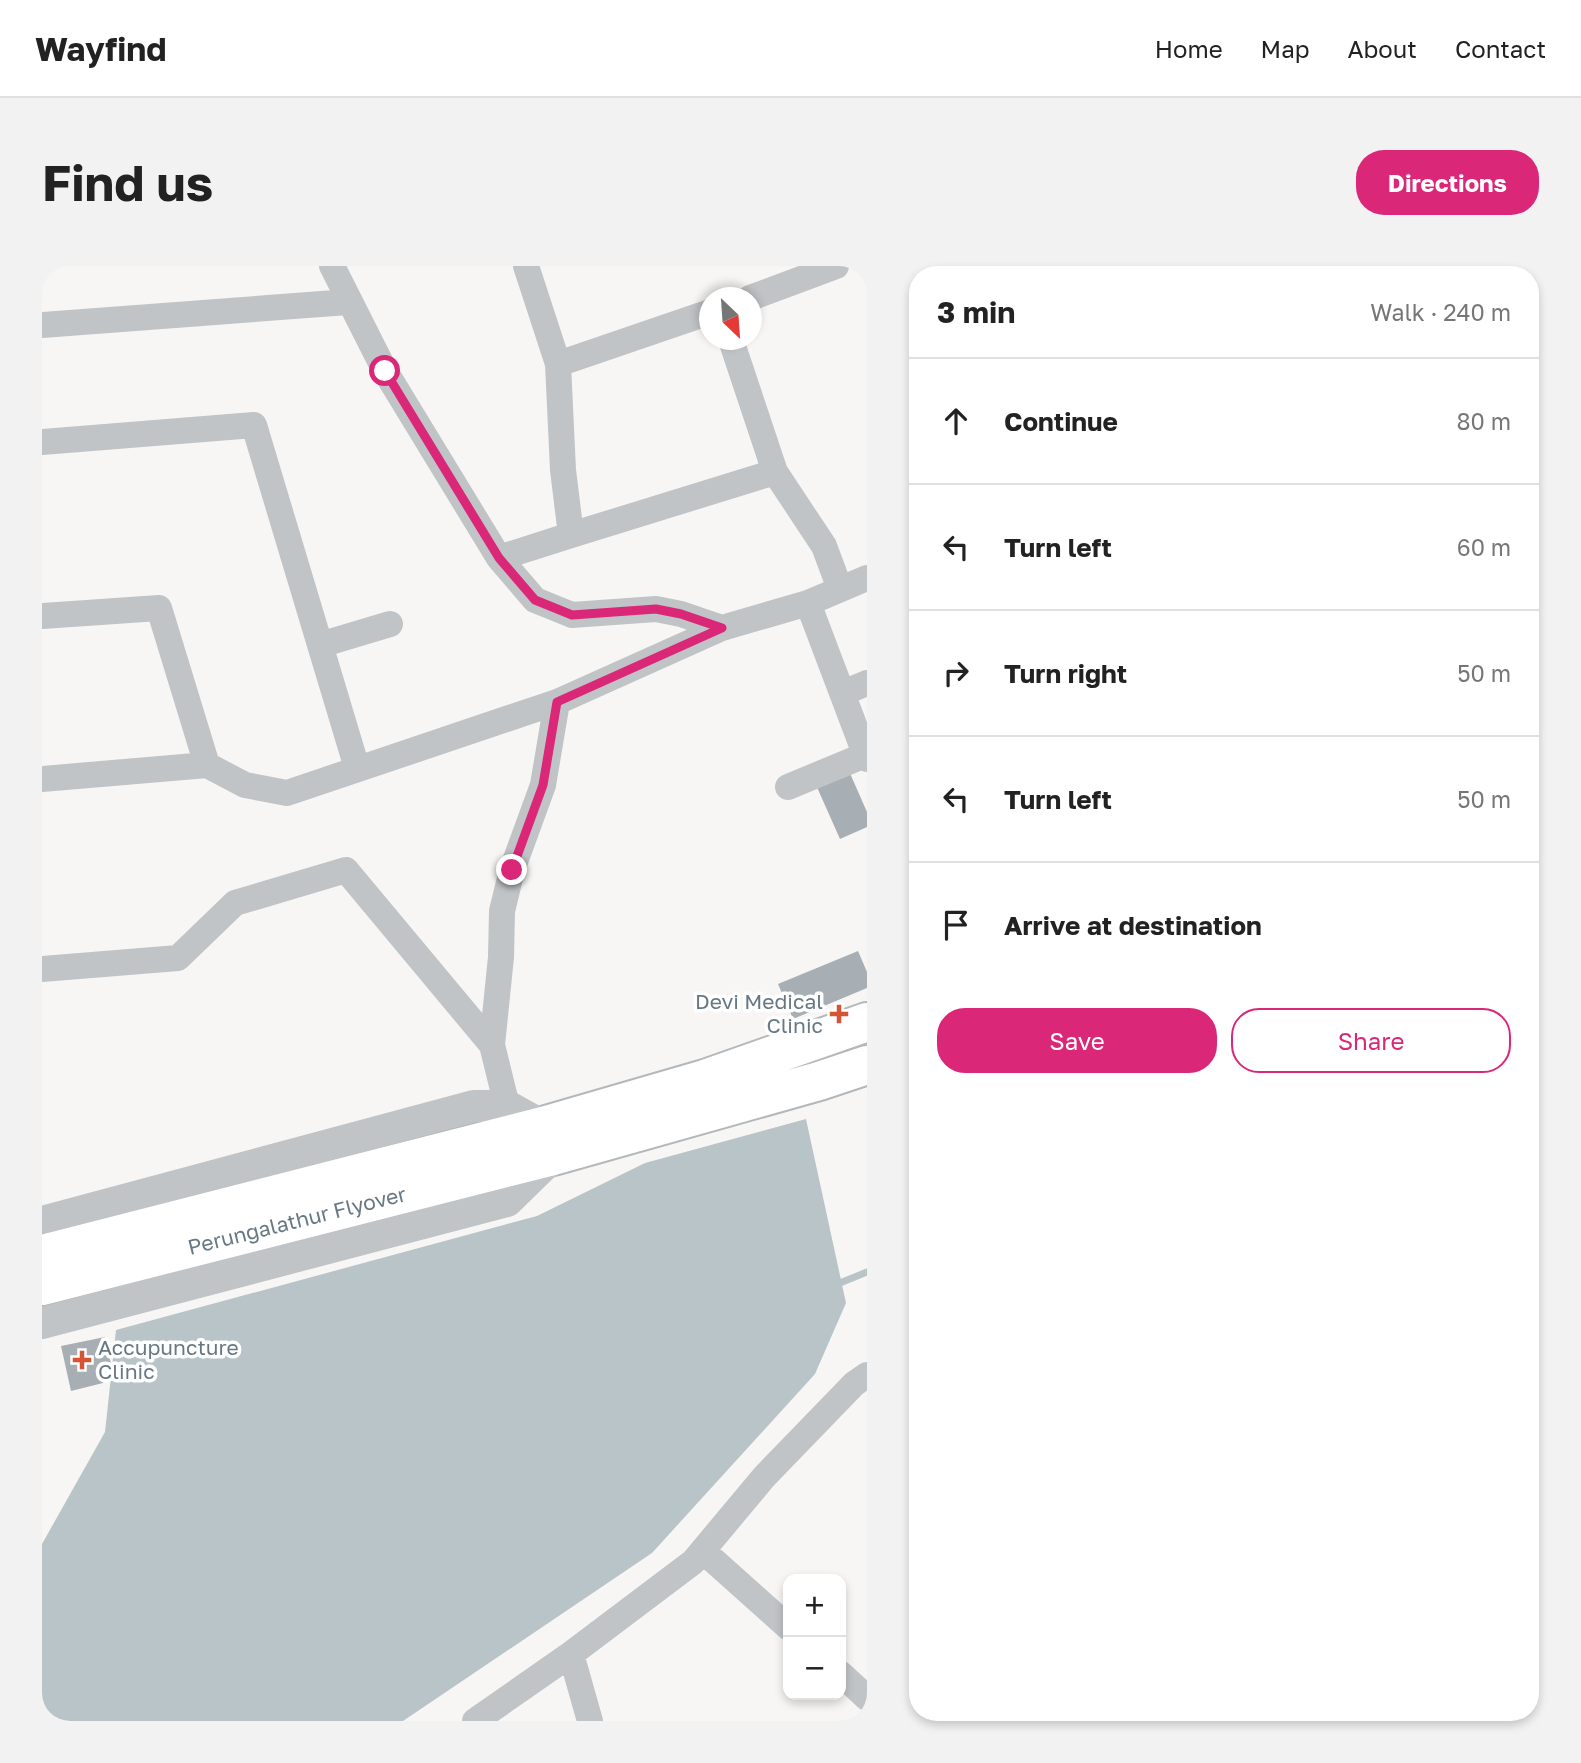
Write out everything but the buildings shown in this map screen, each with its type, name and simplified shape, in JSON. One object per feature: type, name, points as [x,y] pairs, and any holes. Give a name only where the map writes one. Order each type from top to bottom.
[{"type":"main road","points":[[548,1141],[717,1075],[867,1022]]},
{"type":"main road","points":[[548,1141],[819,1082],[867,1065]]},
{"type":"main road","name":"Perungalathur Flyover","points":[[42,1286],[508,1136]]},
{"type":"main road","name":"Perungalathur Flyover","points":[[42,1254],[508,1136],[548,1141]]},
{"type":"street","points":[[332,266],[385,371],[499,558],[535,600],[572,615],[656,609],[681,614],[722,628]]},
{"type":"street","points":[[526,266],[558,364],[563,470],[571,535]]},
{"type":"street","points":[[762,294],[836,266]]},
{"type":"street","points":[[42,326],[348,302]]},
{"type":"street","points":[[558,364],[699,315]]},
{"type":"street","points":[[733,350],[775,471],[824,546],[840,589]]},
{"type":"street","points":[[42,442],[254,425],[357,768]]},
{"type":"street","points":[[499,558],[775,471]]},
{"type":"street","points":[[42,779],[207,765],[245,785],[286,793],[557,702],[722,628],[808,603],[867,578]]},
{"type":"street","points":[[788,787],[866,757],[855,688],[808,603]]},
{"type":"street","points":[[42,616],[159,608],[207,765]]},
{"type":"street","points":[[320,645],[390,624]]},
{"type":"street","points":[[508,1136],[492,1045],[501,957],[502,911],[512,870],[543,785],[557,702]]},
{"type":"street","points":[[42,969],[178,958],[235,903],[346,870],[492,1045]]},
{"type":"street","points":[[42,1222],[474,1106],[508,1136]]},
{"type":"street","points":[[42,1323],[507,1201],[548,1141]]},
{"type":"street","points":[[475,1721],[693,1563],[764,1477],[854,1384],[867,1375]]},
{"type":"street","points":[[703,1551],[783,1623]]},
{"type":"street","points":[[571,1654],[590,1721]]},
{"type":"street","points":[[846,1679],[867,1698]]},
{"type":"shaded area","points":[[806,1119],[846,1303],[815,1374],[652,1553],[403,1721],[42,1721],[42,1544],[105,1432],[116,1330],[537,1216],[645,1163]]},
{"type":"waterway","points":[[835,1285],[867,1272]]},
{"type":"place","name":"Devi Medical Clinic","points":[[839,1014]]},
{"type":"place","name":"Accupuncture Clinic","points":[[82,1360]]},
{"type":"route","points":[[385,371],[422,427],[499,558],[535,600],[572,615],[623,609],[656,609],[681,614],[722,628],[557,702],[543,785],[512,870]]}]
